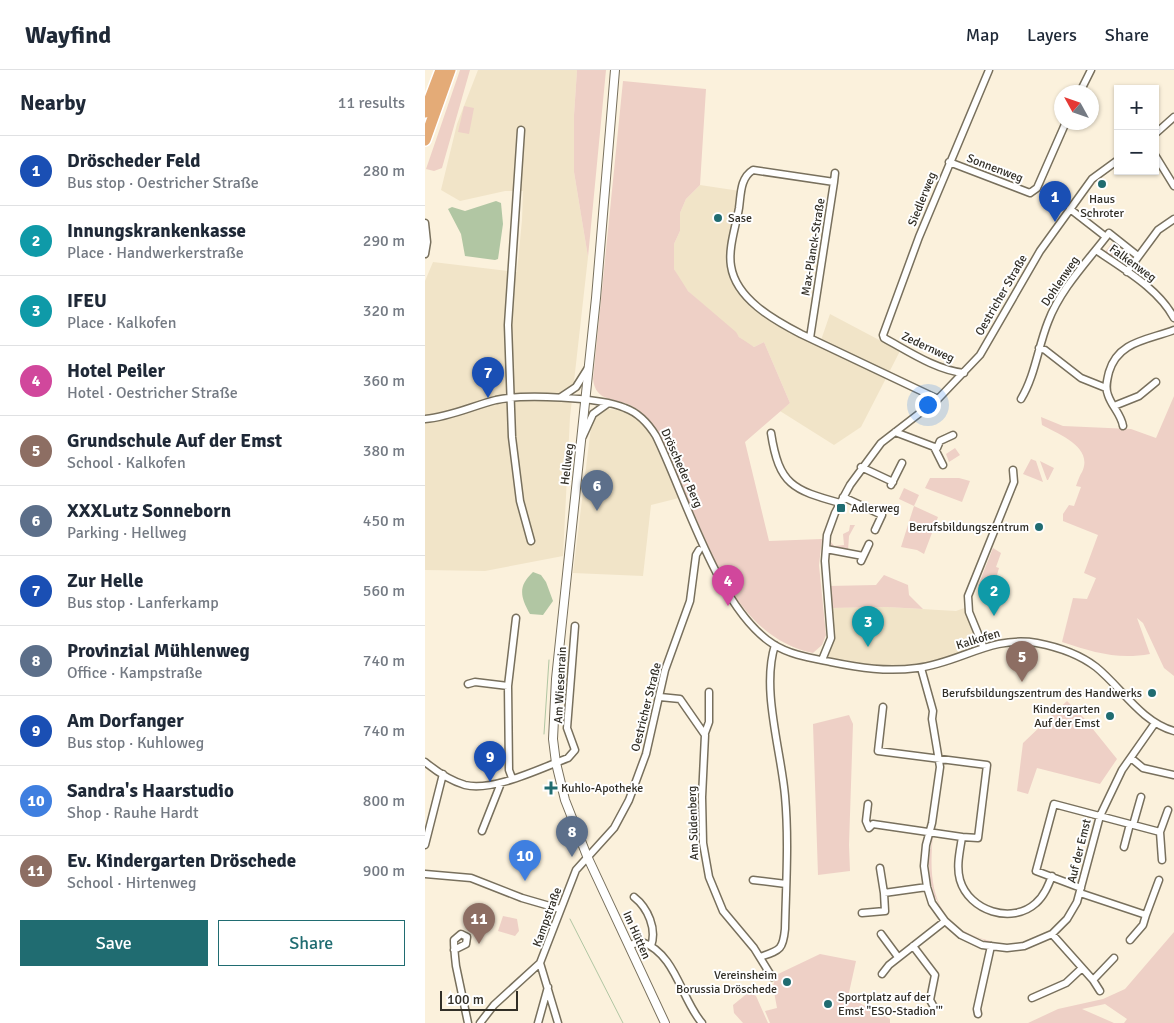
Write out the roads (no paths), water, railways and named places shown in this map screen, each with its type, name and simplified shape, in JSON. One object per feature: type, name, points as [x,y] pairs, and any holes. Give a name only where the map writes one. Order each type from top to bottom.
[{"type":"highway","points":[[425,112],[441,70]]},
{"type":"highway","points":[[425,140],[450,70]]},
{"type":"street","name":"Hellweg","points":[[587,856],[565,800],[556,763],[554,707],[585,401],[615,70]]},
{"type":"street","name":"Siedlerweg","points":[[884,338],[883,335],[905,271],[989,70]]},
{"type":"street","points":[[1083,85],[1091,70]]},
{"type":"street","points":[[1159,130],[1174,117]]},
{"type":"street","points":[[521,130],[508,324],[512,437],[520,501],[531,540]]},
{"type":"street","name":"Sonnenweg","points":[[949,162],[1026,192],[1033,191],[1037,188],[1062,130]]},
{"type":"street","points":[[1159,162],[1174,186]]},
{"type":"street","name":"Oestricher Straße","points":[[822,660],[831,638],[826,549],[830,526],[841,500],[873,452],[895,432],[938,399],[980,355],[1030,265],[1096,175],[1114,163]]},
{"type":"street","name":"Max-Planck-Straße","points":[[810,338],[834,182],[758,170],[747,174],[743,179],[731,253],[731,264],[735,277],[747,296],[775,319],[810,338],[938,399]]},
{"type":"street","points":[[834,182],[835,174]]},
{"type":"street","points":[[1070,209],[1106,237],[1109,233],[1138,256]]},
{"type":"street","points":[[1127,272],[1158,230],[1174,219]]},
{"type":"street","points":[[425,223],[427,242],[425,254]]},
{"type":"street","name":"Dohlenweg","points":[[1021,398],[1029,382],[1048,322],[1059,299],[1106,237]]},
{"type":"street","name":"Falkenweg","points":[[1096,250],[1163,301],[1174,318]]},
{"type":"street","points":[[1123,426],[1122,418],[1106,388],[1110,368],[1121,352],[1138,341],[1174,330]]},
{"type":"street","name":"Zedernweg","points":[[884,338],[948,370],[964,373]]},
{"type":"street","points":[[1039,348],[1045,350],[1081,378],[1106,388]]},
{"type":"street","points":[[558,398],[570,393],[576,387],[588,368]]},
{"type":"street","points":[[1114,406],[1133,400],[1156,382]]},
{"type":"street","name":"Dröscheder Berg","points":[[425,419],[511,398],[529,396],[621,406],[635,412],[651,427],[729,594],[749,620],[775,645]]},
{"type":"street","points":[[581,442],[593,414],[607,404]]},
{"type":"street","points":[[895,432],[937,448],[940,441],[953,435]]},
{"type":"street","points":[[771,433],[782,472],[787,479],[804,493],[841,500],[881,515],[875,530]]},
{"type":"street","points":[[934,447],[943,465]]},
{"type":"street","points":[[861,468],[892,484],[902,463]]},
{"type":"street","points":[[983,646],[969,612],[968,596],[1014,482],[1013,470]]},
{"type":"street","points":[[826,549],[862,559],[869,544]]},
{"type":"street","name":"Oestricher Straße","points":[[587,856],[614,828],[629,800],[646,754],[665,670],[690,602],[696,555],[699,550]]},
{"type":"street","points":[[512,778],[509,770],[509,686],[516,618]]},
{"type":"street","name":"Am Wiesenrain","points":[[556,763],[568,758],[575,750],[567,728],[575,626]]},
{"type":"street","name":"Kalkofen","points":[[822,660],[879,671],[921,668],[983,646],[1004,642],[1020,641],[1065,650],[1095,666],[1155,723],[1174,731]]},
{"type":"street","points":[[760,957],[776,952],[783,945],[786,884],[785,796],[771,676],[771,656],[775,645],[791,652],[822,660]]},
{"type":"street","name":"Auf der Emst","points":[[921,668],[933,711],[932,720],[940,767],[933,823],[929,832],[924,866],[927,887],[932,902],[945,921],[966,938],[991,946],[1007,948],[1024,946],[1051,934],[1067,919],[1081,891],[1100,816],[1122,770],[1155,723]]},
{"type":"street","points":[[468,684],[475,682],[509,686]]},
{"type":"street","name":"Am Südenberg","points":[[709,692],[709,722],[705,733],[702,828],[709,877],[723,910],[760,957],[772,977]]},
{"type":"street","points":[[660,697],[680,699],[705,733]]},
{"type":"street","points":[[867,804],[866,821],[869,828],[873,824],[978,838],[987,765],[878,751],[883,708]]},
{"type":"street","points":[[1131,758],[1143,768],[1174,775]]},
{"type":"street","points":[[425,762],[465,785],[481,786],[501,783],[556,763]]},
{"type":"street","points":[[425,845],[443,774]]},
{"type":"street","points":[[482,831],[501,783]]},
{"type":"street","points":[[1124,847],[1141,797]]},
{"type":"street","points":[[1081,891],[1052,876],[1036,871],[1054,804],[1100,816]]},
{"type":"street","points":[[1162,860],[1160,832],[1168,810]]},
{"type":"street","name":"Auf der Emst","points":[[1100,816],[1160,832]]},
{"type":"street","points":[[962,837],[959,867],[960,880],[967,894],[985,909],[997,914],[1028,909],[1047,890],[1052,876]]},
{"type":"street","name":"Kampstraße","points":[[480,1023],[494,1005],[540,963],[547,950],[560,909],[576,870],[587,856]]},
{"type":"street","name":"Im Hütten","points":[[587,856],[665,1023]]},
{"type":"street","points":[[862,914],[885,911],[880,868]]},
{"type":"street","points":[[425,874],[471,878],[531,901],[560,909]]},
{"type":"street","points":[[753,880],[786,884]]},
{"type":"street","points":[[1130,940],[1143,925],[1159,880]]},
{"type":"street","points":[[884,893],[927,887]]},
{"type":"street","name":"Auf der Emst","points":[[1081,891],[1146,915]]},
{"type":"street","points":[[634,897],[642,904],[650,921],[653,938],[651,946]]},
{"type":"street","points":[[882,974],[898,957],[945,921]]},
{"type":"street","points":[[881,934],[898,957]]},
{"type":"street","points":[[1051,934],[1100,990]]},
{"type":"street","points":[[629,945],[642,942],[651,946],[672,968],[693,1013],[702,1023]]},
{"type":"street","points":[[913,946],[935,974],[930,1000],[934,1007]]},
{"type":"street","points":[[978,1014],[977,1009],[991,946]]},
{"type":"street","points":[[454,950],[468,1023]]},
{"type":"street","points":[[1093,980],[1114,958]]},
{"type":"street","points":[[540,963],[549,987],[557,1023]]},
{"type":"street","points":[[1032,998],[1065,983],[1082,968]]},
{"type":"street","points":[[538,1023],[549,987]]},
{"type":"waterway","points":[[544,734],[549,660]]},
{"type":"waterway","points":[[570,919],[623,1023]]},
{"type":"place","name":"Haus Schroter","points":[[1102,184]]},
{"type":"place","name":"Sase","points":[[718,218]]},
{"type":"place","name":"Dröscheder Feld","points":[[1055,222]]},
{"type":"place","name":"Zur Helle","points":[[488,398]]},
{"type":"place","name":"Adlerweg","points":[[841,508]]},
{"type":"place","name":"XXXLutz Sonneborn","points":[[597,511]]},
{"type":"place","name":"Berufsbildungszentrum","points":[[1039,527]]},
{"type":"place","name":"Hotel Peiler","points":[[728,606]]},
{"type":"place","name":"Innungskrankenkasse","points":[[994,616]]},
{"type":"place","name":"IFEU","points":[[868,647]]},
{"type":"place","name":"Grundschule Auf der Emst","points":[[1022,682]]},
{"type":"place","name":"Berufsbildungszentrum des Handwerks","points":[[1152,693]]},
{"type":"place","name":"Kindergarten Auf der Emst","points":[[1110,716]]},
{"type":"place","name":"Am Dorfanger","points":[[490,782]]},
{"type":"place","name":"Kuhlo-Apotheke","points":[[551,788]]},
{"type":"place","name":"Provinzial Mühlenweg","points":[[572,857]]},
{"type":"place","name":"Sandra's Haarstudio","points":[[525,881]]},
{"type":"place","name":"Ev. Kindergarten Dröschede","points":[[479,944]]},
{"type":"place","name":"Vereinsheim Borussia Dröschede","points":[[787,982]]},
{"type":"place","name":"Sportplatz auf der Emst \"ESO-Stadion'\"","points":[[828,1004]]}]
